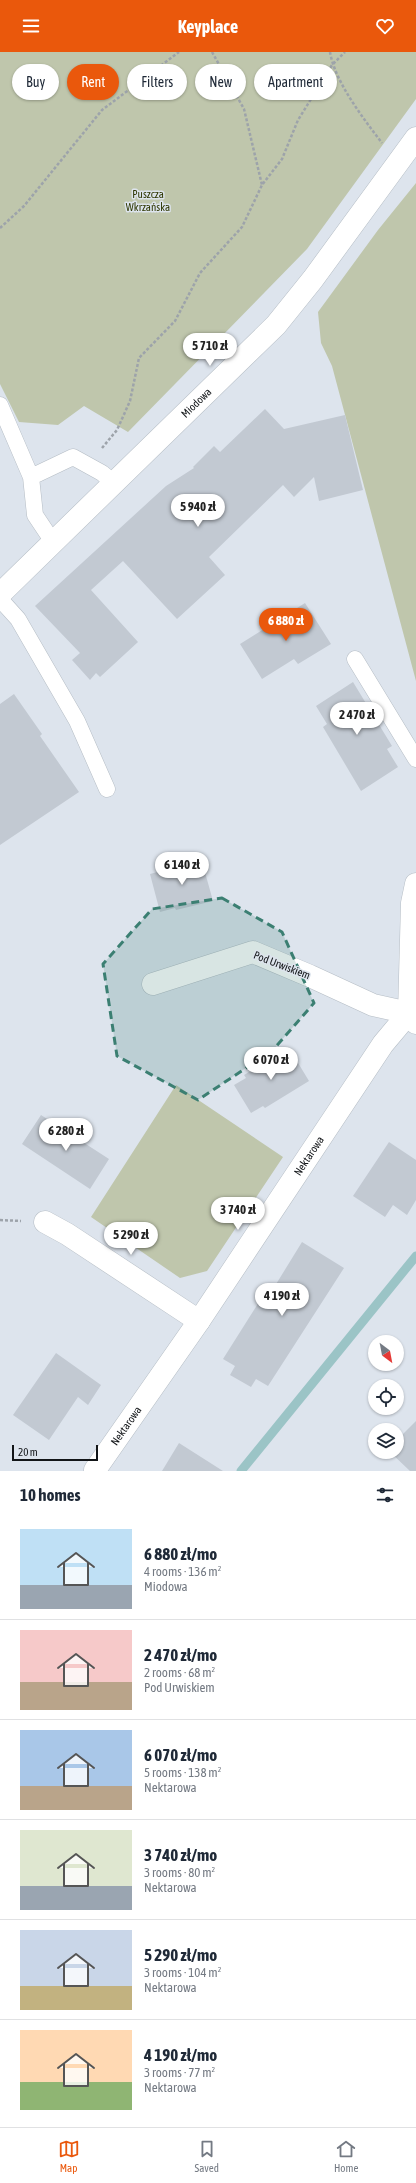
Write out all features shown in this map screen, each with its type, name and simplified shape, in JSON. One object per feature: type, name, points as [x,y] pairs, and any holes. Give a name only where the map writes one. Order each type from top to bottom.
[{"type":"street","name":"Miodowa","points":[[0,594],[276,325],[303,293],[416,138]]},
{"type":"street","points":[[412,1018],[412,903],[416,884]]},
{"type":"street","name":"Pod Urwiskiem","points":[[154,984],[253,952],[310,976],[372,1005],[412,1018]]},
{"type":"street","name":"Nektarowa","points":[[95,1470],[198,1322],[383,1044],[412,1018]]},
{"type":"street","points":[[45,1222],[67,1234],[198,1322]]},
{"type":"lane","points":[[0,405],[31,477],[35,515],[53,542]]},
{"type":"lane","points":[[31,477],[73,457],[114,483]]},
{"type":"lane","points":[[0,599],[18,619],[77,721],[107,789]]},
{"type":"lane","points":[[355,659],[416,759]]},
{"type":"path","points":[[0,228],[24,206],[102,110],[179,52]]},
{"type":"path","points":[[212,52],[244,109],[262,185]]},
{"type":"path","points":[[330,52],[332,64]]},
{"type":"path","points":[[334,64],[345,52]]},
{"type":"path","points":[[337,74],[365,120],[383,144]]},
{"type":"path","points":[[88,466],[117,430],[130,401],[139,358],[175,320],[200,274],[242,227],[262,185],[282,159],[298,120],[311,100]]},
{"type":"highlighted area","points":[[222,898],[282,932],[314,1003],[273,1050],[198,1100],[117,1056],[103,964],[152,909]]},
{"type":"green space","name":"Puszcza Wkrzańska","points":[[0,52],[416,52],[416,99],[307,249],[128,432],[84,406],[58,425],[19,422],[0,384]]},
{"type":"green space","points":[[416,183],[416,681],[332,366],[321,343],[318,312],[378,230]]},
{"type":"green space","points":[[176,1085],[283,1157],[207,1271],[180,1278],[91,1217]]},
{"type":"building","points":[[265,409],[284,429],[345,415],[363,490],[319,501],[314,477],[294,497],[283,485],[209,557],[225,575],[177,619],[123,561],[91,590],[138,642],[100,677],[96,673],[90,680],[72,660],[80,653],[35,606],[166,486],[194,468],[193,467],[214,446],[220,452]]},
{"type":"building","points":[[305,603],[331,644],[298,664],[294,659],[262,679],[240,644]]},
{"type":"building","points":[[353,682],[392,746],[387,749],[398,767],[361,791],[323,727],[327,724],[316,706]]},
{"type":"building","points":[[14,694],[42,734],[40,736],[79,792],[0,845],[0,704]]},
{"type":"building","points":[[201,858],[213,901],[176,910],[175,908],[160,912],[150,874],[165,870],[164,868]]},
{"type":"building","points":[[289,1048],[309,1081],[265,1108],[263,1106],[251,1113],[234,1085],[246,1078],[244,1075]]},
{"type":"building","points":[[41,1115],[109,1159],[90,1189],[22,1144]]},
{"type":"building","points":[[389,1142],[416,1160],[416,1200],[407,1215],[393,1205],[385,1217],[353,1196]]},
{"type":"building","points":[[302,1242],[344,1268],[268,1386],[256,1379],[251,1387],[230,1375],[235,1366],[223,1359],[266,1291],[270,1294]]},
{"type":"building","points":[[56,1353],[101,1385],[88,1405],[78,1397],[49,1440],[13,1415]]},
{"type":"building","points":[[416,1421],[416,1471],[410,1471],[397,1459],[404,1459],[404,1433]]},
{"type":"building","points":[[179,1443],[223,1471],[162,1471]]},
{"type":"waterway","points":[[241,1471],[416,1256]]}]
